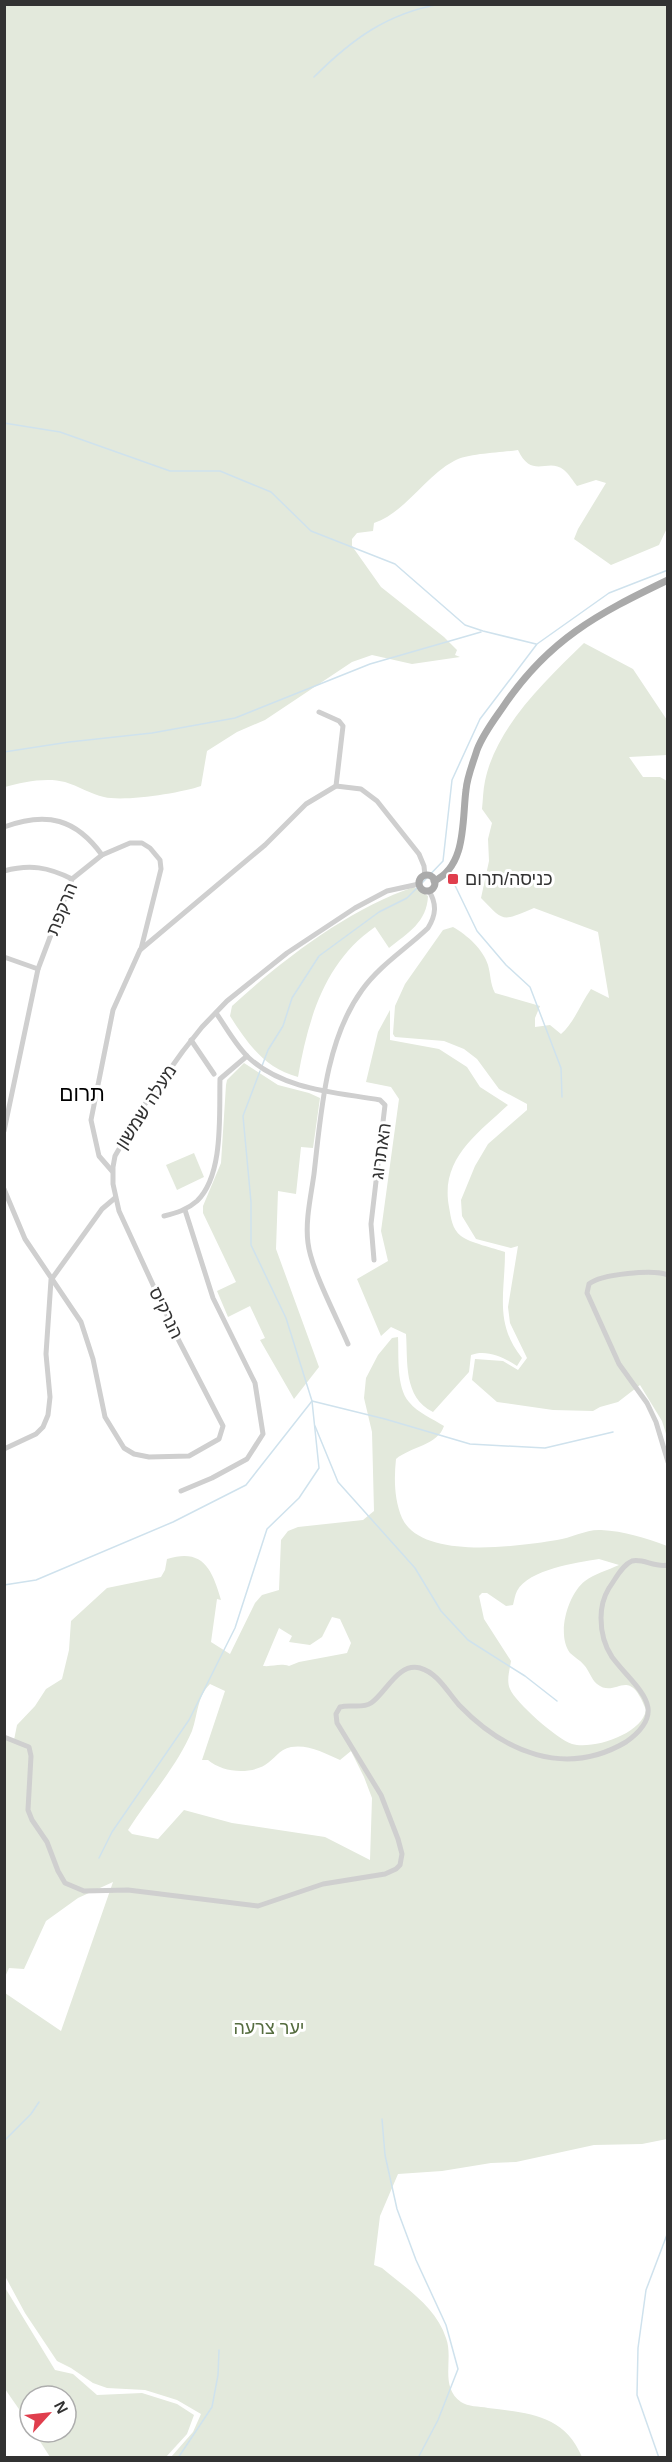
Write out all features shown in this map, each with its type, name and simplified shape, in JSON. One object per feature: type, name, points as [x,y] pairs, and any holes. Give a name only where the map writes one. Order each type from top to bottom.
[{"type":"main road","points":[[434,881],[442,877],[450,867],[460,846],[466,787],[478,747],[521,681],[569,634],[601,612],[668,579]]},
{"type":"main road","points":[[425,876],[430,876],[434,881],[434,887],[429,891],[422,890],[419,884],[425,876]]},
{"type":"street","points":[[319,712],[339,721],[343,726],[336,786]]},
{"type":"street","points":[[112,1171],[99,1156],[91,1120],[113,1010],[140,950],[212,887],[265,845],[306,804],[336,786],[361,789],[377,801],[419,854],[425,876]]},
{"type":"street","points":[[4,827],[32,819],[45,818],[69,824],[90,839],[102,855]]},
{"type":"street","name":"הרקפת","points":[[4,1131],[38,969],[72,879],[102,855],[130,843],[142,843],[150,848],[160,860],[161,868],[140,950]]},
{"type":"street","points":[[4,871],[32,866],[52,869],[72,879]]},
{"type":"street","name":"מעלה שמשון","points":[[115,1198],[112,1171],[115,1156],[123,1139],[145,1104],[191,1041],[216,1013],[241,989],[287,953],[355,908],[387,891],[419,884]]},
{"type":"street","points":[[348,1344],[312,1259],[308,1242],[310,1205],[326,1090],[339,1036],[360,993],[377,972],[428,928],[433,919],[434,901],[429,891]]},
{"type":"street","points":[[4,957],[38,969]]},
{"type":"street","points":[[216,1013],[247,1056],[278,1078],[326,1090]]},
{"type":"street","points":[[191,1041],[214,1074]]},
{"type":"street","points":[[164,1216],[185,1210],[198,1200],[212,1176],[217,1147],[220,1079],[247,1056]]},
{"type":"street","name":"האתרוג","points":[[326,1090],[380,1100],[386,1105],[371,1224],[374,1260]]},
{"type":"street","points":[[4,1189],[25,1239],[51,1280]]},
{"type":"street","points":[[4,1449],[36,1434],[43,1427],[48,1415],[50,1397],[46,1354],[51,1280],[96,1217],[115,1198]]},
{"type":"street","name":"הנרקיס","points":[[51,1280],[81,1322],[93,1359],[105,1417],[124,1448],[134,1454],[149,1457],[189,1456],[219,1439],[223,1426],[131,1240],[115,1198]]},
{"type":"street","points":[[180,1491],[212,1478],[248,1459],[263,1434],[255,1383],[213,1298],[185,1210]]},
{"type":"street","points":[[668,1275],[654,1272],[607,1276],[589,1284],[587,1293],[619,1364],[647,1403],[656,1422],[668,1462]]},
{"type":"street","points":[[4,1737],[29,1747],[31,1756],[28,1810],[47,1842],[58,1871],[65,1882],[84,1891],[128,1890],[258,1906],[323,1884],[385,1874],[396,1869],[400,1864],[402,1854],[398,1839],[381,1795],[337,1723],[336,1714],[340,1707],[363,1706],[372,1703],[382,1689],[400,1674],[410,1668],[420,1668],[431,1674],[459,1705],[491,1733],[508,1745],[528,1754],[579,1758],[625,1743],[646,1729],[653,1718],[654,1710],[644,1689],[611,1656],[603,1641],[602,1602],[624,1566],[631,1562],[637,1561],[658,1566],[668,1565]]},
{"type":"green space","points":[[5,4],[667,5],[668,526],[659,545],[611,565],[574,539],[606,483],[596,480],[577,486],[564,470],[558,467],[529,464],[518,450],[460,458],[433,476],[396,511],[374,523],[373,531],[357,533],[352,539],[352,546],[381,587],[444,637],[457,650],[455,655],[460,657],[412,664],[372,655],[352,662],[265,720],[237,732],[207,751],[201,786],[192,789],[152,796],[113,798],[50,780],[19,783],[5,787]]},
{"type":"green space","points":[[584,643],[633,669],[667,720],[667,755],[629,757],[643,777],[660,777],[667,781],[667,1437],[662,1421],[640,1385],[618,1402],[593,1411],[553,1410],[497,1402],[472,1380],[475,1359],[503,1361],[518,1370],[527,1358],[510,1323],[508,1307],[518,1246],[511,1248],[476,1239],[462,1216],[461,1200],[475,1166],[488,1144],[527,1110],[527,1104],[499,1089],[477,1059],[464,1049],[444,1041],[395,1037],[393,1034],[395,1006],[405,984],[443,930],[453,927],[469,938],[482,953],[488,965],[495,993],[540,1006],[535,1018],[535,1027],[550,1025],[561,1034],[574,1019],[591,989],[609,998],[598,932],[534,908],[509,917],[500,916],[481,898],[489,861],[488,839],[492,823],[482,809],[484,784],[491,761],[500,742],[524,706]]},
{"type":"green space","points":[[414,887],[428,896],[424,913],[415,926],[389,948],[375,927],[357,941],[331,975],[313,1014],[298,1077],[276,1068],[258,1054],[230,1016],[232,1006],[318,937],[366,908]]},
{"type":"green space","points":[[390,1010],[390,1040],[439,1049],[467,1067],[480,1087],[508,1105],[473,1137],[464,1149],[450,1175],[448,1190],[451,1219],[458,1233],[470,1241],[505,1252],[504,1320],[513,1345],[522,1358],[517,1366],[495,1355],[477,1353],[471,1355],[469,1372],[433,1412],[416,1397],[412,1388],[409,1378],[406,1334],[391,1327],[381,1336],[357,1279],[388,1261],[381,1231],[399,1099],[391,1087],[366,1082],[378,1032]]},
{"type":"green space","points":[[244,1063],[278,1085],[320,1098],[313,1148],[301,1147],[296,1194],[278,1191],[276,1249],[319,1367],[294,1399],[260,1340],[265,1338],[250,1306],[228,1317],[217,1291],[236,1282],[203,1213],[203,1206],[221,1163],[227,1080]]},
{"type":"green space","points":[[194,1153],[204,1177],[177,1190],[166,1165]]},
{"type":"green space","name":"יער צרעה","points":[[398,1337],[399,1371],[405,1396],[426,1416],[444,1426],[430,1442],[396,1459],[397,1503],[402,1518],[413,1532],[429,1540],[450,1545],[497,1547],[540,1543],[601,1530],[635,1535],[667,1546],[667,2139],[642,2144],[594,2145],[516,2162],[398,2174],[380,2216],[374,2265],[382,2268],[410,2291],[435,2317],[448,2346],[449,2380],[454,2396],[467,2405],[531,2414],[543,2418],[565,2432],[582,2457],[171,2457],[193,2432],[201,2414],[177,2400],[145,2390],[107,2388],[93,2383],[57,2361],[25,2313],[5,2276],[5,1993],[61,2031],[113,1882],[78,1898],[46,1921],[24,1969],[9,1968],[5,1977],[5,1738],[14,1740],[17,1725],[35,1706],[46,1689],[62,1679],[69,1650],[71,1621],[107,1588],[161,1577],[167,1559],[189,1556],[198,1559],[214,1579],[221,1600],[217,1599],[211,1642],[230,1654],[255,1603],[262,1595],[279,1590],[281,1540],[288,1531],[298,1527],[363,1520],[374,1511],[372,1432],[364,1398],[366,1378],[378,1355],[392,1338]],"holes":[[[599,1559],[619,1565],[597,1574],[579,1587],[569,1604],[564,1636],[570,1653],[584,1665],[597,1684],[604,1688],[622,1685],[634,1688],[646,1710],[643,1719],[626,1733],[592,1745],[572,1744],[557,1736],[528,1711],[514,1695],[508,1682],[511,1661],[484,1619],[479,1596],[487,1593],[506,1606],[513,1605],[517,1591],[523,1583],[542,1572]],[[332,1617],[340,1619],[351,1643],[347,1653],[289,1666],[263,1666],[279,1628],[292,1636],[289,1642],[310,1645],[322,1637]],[[210,1684],[225,1691],[202,1760],[208,1760],[220,1767],[243,1771],[265,1765],[283,1750],[291,1747],[310,1748],[340,1760],[351,1751],[372,1798],[370,1860],[325,1837],[232,1823],[184,1810],[158,1839],[132,1834],[128,1830],[186,1745],[200,1700]]]},
{"type":"green space","points":[[4,2286],[55,2370],[73,2374],[97,2395],[142,2393],[177,2404],[194,2415],[187,2434],[166,2457],[50,2457],[42,2444],[78,2444],[78,2384],[18,2384],[18,2408],[5,2389]]},
{"type":"waterway","points":[[314,77],[342,51],[371,30],[404,14],[441,4]]},
{"type":"waterway","points":[[4,423],[60,432],[170,471],[220,471],[271,492],[311,531],[395,564],[465,625],[536,644]]},
{"type":"waterway","points":[[422,883],[443,861],[452,780],[480,719],[537,644],[609,593],[668,570]]},
{"type":"waterway","points":[[4,752],[152,733],[235,718],[370,664],[481,632]]},
{"type":"waterway","points":[[449,873],[477,931],[506,965],[530,987],[561,1068],[562,1097]]},
{"type":"waterway","points":[[262,1066],[268,1050],[283,1026],[292,998],[319,956],[379,912],[407,898],[419,886]]},
{"type":"waterway","points":[[99,1858],[112,1832],[189,1720],[235,1628],[267,1529],[299,1498],[319,1468],[312,1401],[286,1318],[251,1245],[251,1202],[243,1116],[260,1071]]},
{"type":"waterway","points":[[4,1585],[36,1580],[173,1522],[246,1485],[312,1401],[385,1419],[470,1444],[545,1448],[613,1432]]},
{"type":"waterway","points":[[315,1426],[338,1482],[415,1568],[441,1611],[468,1640],[525,1676],[557,1701]]},
{"type":"waterway","points":[[4,2141],[31,2114],[39,2102]]},
{"type":"waterway","points":[[382,2119],[385,2155],[397,2209],[416,2260],[446,2325],[458,2369],[438,2420],[418,2458]]},
{"type":"waterway","points":[[659,2458],[637,2395],[638,2348],[646,2290],[668,2232]]},
{"type":"waterway","points":[[178,2458],[212,2407],[218,2375],[219,2350]]},
{"type":"place","name":"כניסה/תרום","points":[[453,879]]},
{"type":"district","name":"תרום","points":[[82,1094]]}]
